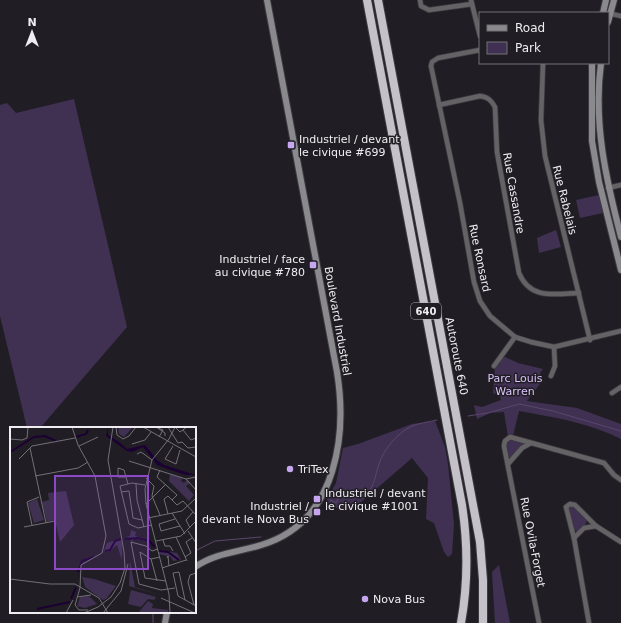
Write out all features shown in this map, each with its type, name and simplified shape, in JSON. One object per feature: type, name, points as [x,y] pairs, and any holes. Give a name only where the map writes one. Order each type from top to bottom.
[{"type":"highway","name":"Autoroute 640","points":[[367,0],[461,501],[467,560],[466,591],[462,623]]},
{"type":"highway","name":"Autoroute 640","points":[[378,0],[478,533],[483,575],[483,623]]},
{"type":"street","name":"Boulevard Industriel","points":[[196,567],[225,553],[270,542],[283,536],[299,524],[312,511],[327,487],[333,471],[338,446],[340,413],[337,372],[267,0]]},
{"type":"street","points":[[420,0],[421,6],[429,10],[472,2],[479,32]]},
{"type":"street","points":[[606,0],[606,12]]},
{"type":"street","points":[[607,12],[614,0]]},
{"type":"street","points":[[609,14],[621,16]]},
{"type":"street","name":"Rue Ronsard","points":[[479,50],[438,58],[432,62],[431,66],[460,203],[474,282],[480,301],[490,316],[515,337],[531,342],[554,346],[590,340],[621,331]]},
{"type":"street","name":"Rue Rabelais","points":[[543,64],[541,120],[545,156],[590,340]]},
{"type":"street","points":[[592,64],[592,141],[599,182],[621,270]]},
{"type":"street","points":[[601,64],[599,83],[599,126],[602,160],[621,237]]},
{"type":"street","name":"Rue Cassandre","points":[[439,105],[480,96],[486,97],[492,101],[495,107],[497,152],[519,273],[522,280],[528,287],[548,295],[579,293]]},
{"type":"street","points":[[608,188],[621,185]]},
{"type":"street","points":[[494,366],[515,337]]},
{"type":"street","points":[[551,376],[555,366],[554,346]]},
{"type":"street","points":[[612,393],[621,387]]},
{"type":"street","name":"Rue Ovila-Forget","points":[[539,623],[504,446],[505,440],[510,438],[604,463],[614,475],[621,480]]},
{"type":"street","points":[[508,464],[522,448],[531,443]]},
{"type":"street","points":[[589,623],[574,538],[566,512],[566,507],[570,504],[575,505],[596,526],[621,542]]},
{"type":"street","points":[[574,538],[584,528],[596,526]]},
{"type":"street","points":[[165,623],[167,613]]},
{"type":"green space","points":[[74,99],[127,327],[41,427],[27,427],[0,316],[0,105],[7,103],[16,113]]},
{"type":"green space","points":[[599,195],[603,213],[580,218],[576,200]]},
{"type":"green space","points":[[556,230],[561,247],[539,253],[537,238]]},
{"type":"green space","name":"Parc Louis Warren","points":[[503,356],[518,363],[543,369],[540,373],[542,381],[527,401],[577,408],[621,424],[621,439],[609,433],[584,425],[558,418],[519,411],[513,436],[508,437],[504,412],[490,413],[477,419],[474,405],[482,407],[501,400],[500,396],[493,393],[495,366]]},
{"type":"green space","points":[[435,421],[445,447],[454,524],[452,554],[448,557],[444,552],[434,523],[426,519],[428,478],[412,458],[353,509],[341,511],[326,501],[336,483],[343,448],[412,424]]},
{"type":"green space","points":[[510,437],[523,442],[522,448],[512,457],[508,457],[504,446]]},
{"type":"green space","points":[[575,505],[588,518],[584,528],[579,532],[571,529],[566,507]]},
{"type":"green space","points":[[499,565],[510,623],[495,623],[492,572]]},
{"type":"waterway","points":[[468,416],[488,413],[519,404],[553,411],[621,431]]},
{"type":"waterway","points":[[330,500],[336,503],[342,493],[350,496],[366,495],[373,484],[384,453],[396,438],[410,427],[437,420]]},
{"type":"waterway","points":[[196,550],[215,541],[261,537]]},
{"type":"waterway","points":[[153,613],[153,623]]},
{"type":"place","name":"Industriel / devant le civique #699","points":[[291,145]]},
{"type":"place","name":"Industriel / face au civique #780","points":[[313,265]]},
{"type":"place","name":"TriTex","points":[[290,469]]},
{"type":"place","name":"Industriel / devant le civique #1001","points":[[317,499]]},
{"type":"place","name":"Industriel / devant le Nova Bus","points":[[317,512]]},
{"type":"place","name":"Nova Bus","points":[[365,599]]}]
